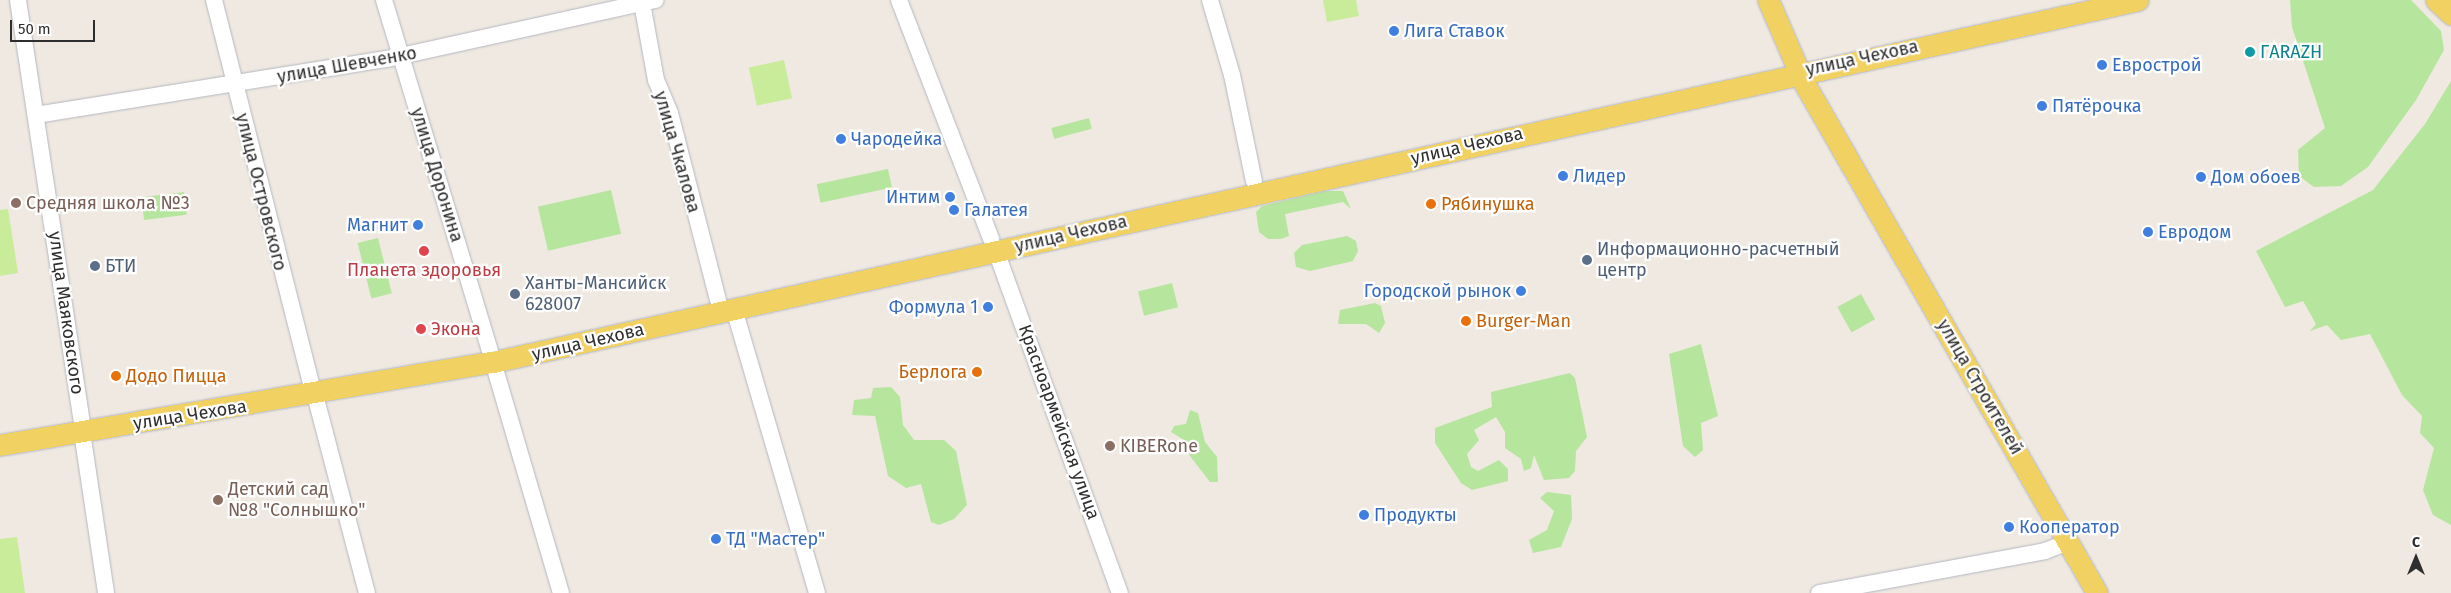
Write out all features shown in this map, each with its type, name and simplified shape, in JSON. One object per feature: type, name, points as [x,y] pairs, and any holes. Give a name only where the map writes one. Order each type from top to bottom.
[{"type":"main road","name":"улица Строителей","points":[[1768,0],[1862,180],[2097,593]]},
{"type":"main road","name":"улица Строителей","points":[[1780,0],[1802,66]]},
{"type":"main road","name":"улица Чехова","points":[[0,432],[82,425],[313,389],[492,356],[1802,66],[2110,2],[2138,0]]},
{"type":"main road","points":[[2436,0],[2451,14]]},
{"type":"main road","name":"улица Чехова","points":[[0,445],[82,425]]},
{"type":"street","name":"улица Маяковского","points":[[18,0],[106,593]]},
{"type":"street","name":"улица Островского","points":[[214,0],[234,84],[367,593]]},
{"type":"street","name":"улица Доронина","points":[[384,0],[492,356],[561,593]]},
{"type":"street","name":"Красноармейская улица","points":[[899,0],[994,245],[1120,593]]},
{"type":"street","points":[[1210,0],[1232,75],[1255,187]]},
{"type":"street","name":"улица Шевченко","points":[[36,114],[402,56],[649,2]]},
{"type":"street","name":"улица Чкалова","points":[[649,2],[656,80],[670,113],[726,304],[817,593]]},
{"type":"street","points":[[1819,593],[2045,551],[2068,542]]},
{"type":"green space","points":[[1323,0],[1356,0],[1359,16],[1327,22]]},
{"type":"green space","points":[[2290,0],[2411,0],[2441,31],[2444,50],[2416,100],[2368,167],[2341,186],[2314,187],[2299,176],[2298,150],[2325,128],[2292,27]]},
{"type":"green space","points":[[784,60],[792,98],[757,106],[749,67]]},
{"type":"green space","points":[[2451,81],[2451,525],[2433,515],[2423,490],[2434,448],[2420,433],[2422,416],[2402,395],[2370,334],[2341,340],[2327,325],[2310,331],[2316,324],[2303,301],[2285,307],[2256,251],[2373,190],[2425,124]]},
{"type":"green space","points":[[1089,118],[1092,129],[1054,139],[1051,128]]},
{"type":"green space","points":[[888,169],[892,188],[821,203],[817,184]]},
{"type":"green space","points":[[611,190],[621,234],[548,251],[538,207]]},
{"type":"green space","points":[[1325,191],[1343,191],[1351,209],[1343,202],[1285,214],[1289,236],[1281,239],[1268,239],[1259,232],[1256,212],[1262,206]]},
{"type":"green space","points":[[184,192],[187,215],[144,220],[141,197]]},
{"type":"green space","points":[[8,209],[18,273],[0,276],[0,210]]},
{"type":"green space","points":[[1347,236],[1356,241],[1358,251],[1353,261],[1310,271],[1296,267],[1294,253],[1302,245]]},
{"type":"green space","points":[[378,238],[392,293],[371,298],[358,243]]},
{"type":"green space","points":[[1172,283],[1178,307],[1144,316],[1138,291]]},
{"type":"green space","points":[[1861,294],[1875,319],[1851,332],[1837,307]]},
{"type":"green space","points":[[1375,303],[1381,306],[1385,323],[1379,333],[1366,324],[1338,324],[1340,310]]},
{"type":"green space","points":[[1701,344],[1718,416],[1701,423],[1703,450],[1695,457],[1683,446],[1669,354]]},
{"type":"green space","points":[[1570,373],[1575,378],[1587,437],[1576,451],[1575,471],[1569,478],[1544,480],[1534,455],[1531,468],[1524,471],[1521,459],[1505,448],[1505,432],[1496,417],[1474,430],[1479,440],[1467,454],[1471,467],[1478,471],[1499,460],[1508,469],[1508,481],[1472,490],[1461,483],[1435,443],[1435,428],[1492,407],[1491,392]]},
{"type":"green space","points":[[891,387],[900,397],[903,425],[914,440],[944,440],[956,451],[967,505],[954,519],[939,525],[931,522],[921,484],[906,488],[888,476],[875,416],[852,415],[854,400],[871,398],[873,388]]},
{"type":"green space","points":[[1190,410],[1198,413],[1205,442],[1217,457],[1218,482],[1210,482],[1190,456],[1184,440],[1171,432],[1174,426],[1186,424]]},
{"type":"green space","points":[[1547,492],[1571,495],[1572,519],[1561,547],[1533,553],[1529,540],[1547,530],[1554,511],[1540,498]]},
{"type":"green space","points":[[17,537],[25,593],[0,593],[0,539]]},
{"type":"place","name":"Лига Ставок","points":[[1394,31]]},
{"type":"place","name":"ГARAZH","points":[[2250,52]]},
{"type":"place","name":"Еврострой","points":[[2102,65]]},
{"type":"place","name":"Пятёрочка","points":[[2042,106]]},
{"type":"place","name":"Чародейка","points":[[841,139]]},
{"type":"place","name":"Лидер","points":[[1563,176]]},
{"type":"place","name":"Дом обоев","points":[[2201,177]]},
{"type":"place","name":"Интим","points":[[950,197]]},
{"type":"place","name":"Средняя школа №3","points":[[16,203]]},
{"type":"place","name":"Рябинушка","points":[[1431,204]]},
{"type":"place","name":"Галатея","points":[[954,210]]},
{"type":"place","name":"Магнит","points":[[418,225]]},
{"type":"place","name":"Евродом","points":[[2148,232]]},
{"type":"place","name":"Планета здоровья","points":[[424,251]]},
{"type":"place","name":"Информационно-расчетный центр","points":[[1587,260]]},
{"type":"place","name":"БТИ","points":[[95,266]]},
{"type":"place","name":"Городской рынок","points":[[1521,291]]},
{"type":"place","name":"Ханты-Мансийск 628007","points":[[515,294]]},
{"type":"place","name":"Формула 1","points":[[988,307]]},
{"type":"place","name":"Burger-Man","points":[[1466,321]]},
{"type":"place","name":"Экона","points":[[421,329]]},
{"type":"place","name":"Берлога","points":[[977,372]]},
{"type":"place","name":"Додо Пицца","points":[[116,376]]},
{"type":"place","name":"KIBERone","points":[[1110,446]]},
{"type":"place","name":"Детский сад №8 \"Солнышко\"","points":[[218,500]]},
{"type":"place","name":"Продукты","points":[[1364,515]]},
{"type":"place","name":"Кооператор","points":[[2009,527]]},
{"type":"place","name":"ТД \"Мастер\"","points":[[716,539]]}]
